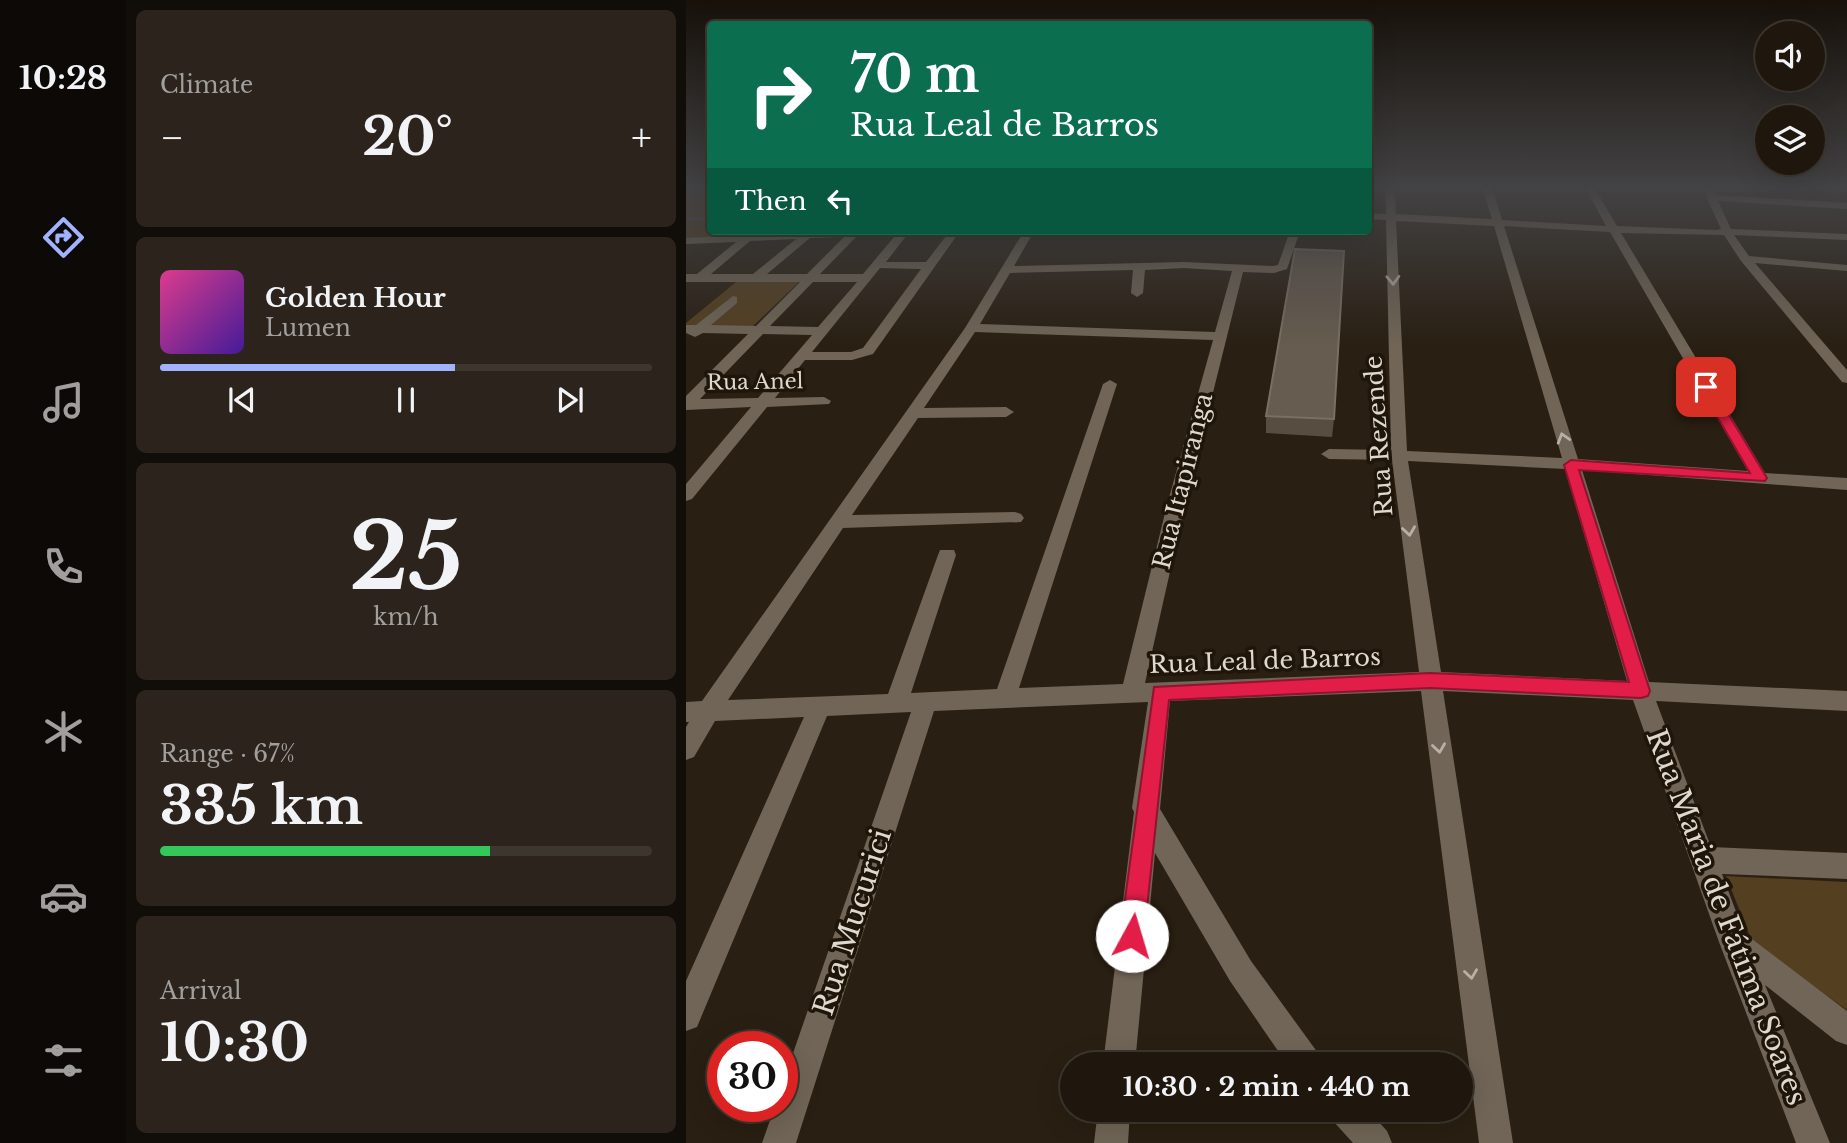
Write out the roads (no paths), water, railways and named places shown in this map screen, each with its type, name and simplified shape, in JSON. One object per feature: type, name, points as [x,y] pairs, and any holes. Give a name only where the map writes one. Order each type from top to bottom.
[{"type":"street","points":[[700,278],[745,240]]},
{"type":"street","points":[[757,277],[801,240]]},
{"type":"street","points":[[686,404],[847,240]]},
{"type":"street","points":[[686,495],[897,240]]},
{"type":"street","points":[[803,356],[861,355],[868,351],[948,240]]},
{"type":"street","points":[[686,749],[697,711],[838,522],[971,328],[1023,240]]},
{"type":"street","points":[[1005,270],[1139,266],[1279,269],[1283,267],[1292,240]]},
{"type":"street","name":"Rua Rezende","points":[[1392,240],[1399,455],[1496,1143]]},
{"type":"street","points":[[1503,240],[1641,691]]},
{"type":"street","points":[[1619,240],[1760,478]]},
{"type":"street","points":[[1733,240],[1745,259],[1847,379]]},
{"type":"street","points":[[1745,259],[1847,268]]},
{"type":"street","points":[[877,265],[929,266]]},
{"type":"street","points":[[1137,293],[1139,266]]},
{"type":"street","name":"Rua Itapiranga","points":[[1132,693],[1176,505],[1238,269]]},
{"type":"street","points":[[686,278],[867,278]]},
{"type":"street","points":[[686,341],[692,329],[733,300]]},
{"type":"street","points":[[971,328],[1220,336]]},
{"type":"street","points":[[692,329],[822,331]]},
{"type":"street","points":[[1005,698],[1110,384]]},
{"type":"street","name":"Rua Anel","points":[[686,404],[824,401]]},
{"type":"street","points":[[912,412],[1006,412]]},
{"type":"street","points":[[1329,454],[1399,455],[1847,484]]},
{"type":"street","points":[[838,522],[1014,518]]},
{"type":"street","points":[[897,703],[947,555]]},
{"type":"street","name":"Rua Leal de Barros","points":[[697,711],[1430,681],[1847,701]]},
{"type":"street","name":"Rua Maria de Fátima Soares","points":[[1641,691],[1733,942],[1813,1143]]},
{"type":"street","points":[[1120,1052],[1160,692]]},
{"type":"street","name":"Rua Mucurici","points":[[779,1143],[926,702]]},
{"type":"street","points":[[686,1016],[820,706]]},
{"type":"street","points":[[1146,807],[1198,905],[1262,1007],[1298,1052]]},
{"type":"street","points":[[1702,860],[1847,866]]},
{"type":"street","points":[[1733,942],[1847,1030]]},
{"type":"street","points":[[1111,1143],[1113,1122]]},
{"type":"street","points":[[1357,1122],[1376,1143]]}]
